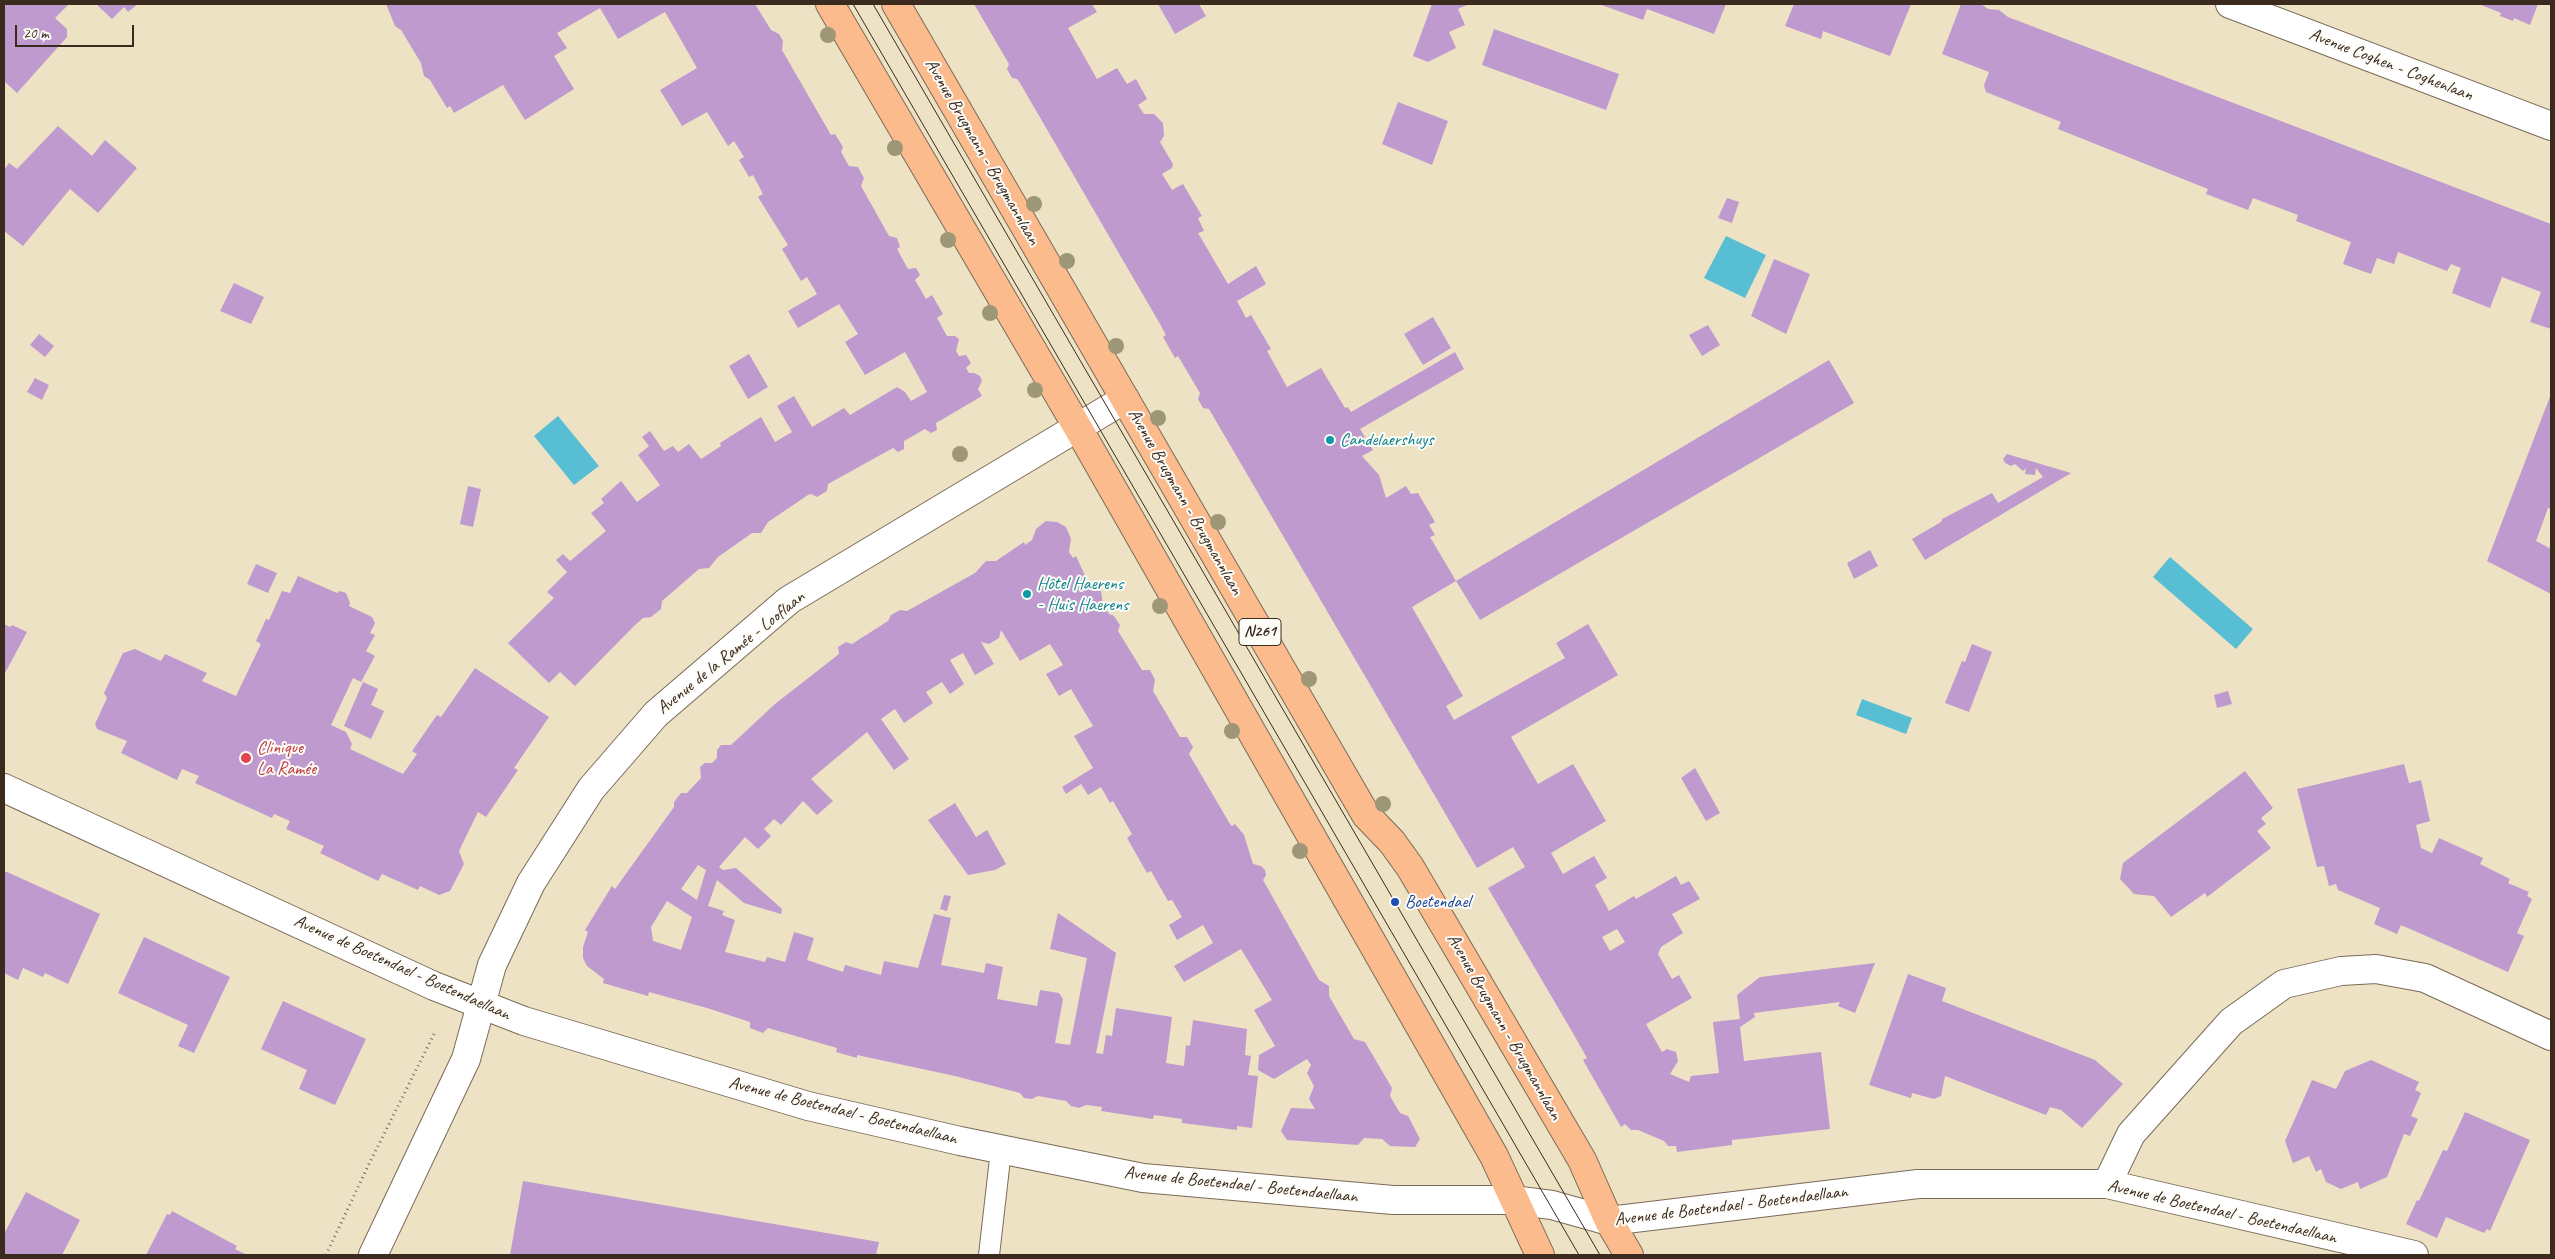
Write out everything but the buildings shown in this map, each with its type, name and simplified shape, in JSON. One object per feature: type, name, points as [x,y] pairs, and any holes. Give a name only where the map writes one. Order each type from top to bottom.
[{"type":"main road","points":[[830,4],[1078,428],[1494,1156],[1540,1255]]},
{"type":"main road","name":"Avenue Brugmann - Brugmannlaan","points":[[896,4],[1366,815],[1392,842],[1410,867],[1582,1160],[1609,1221],[1629,1255]]},
{"type":"street","name":"Avenue Coghen - Coghenlaan","points":[[2230,4],[2550,120]]},
{"type":"street","name":"Avenue de la Ramée - Looflaan","points":[[373,1255],[466,1059],[492,965],[532,884],[591,790],[656,714],[789,600],[1125,399]]},
{"type":"street","name":"Avenue de Boetendael - Boetendaellaan","points":[[4,788],[453,993],[524,1021],[808,1106],[1001,1150],[1143,1178],[1393,1200],[1513,1200],[1552,1205],[1609,1221],[1918,1184],[2107,1184],[2414,1255]]},
{"type":"street","points":[[2107,1184],[2131,1134],[2231,1022],[2284,984],[2341,971],[2376,969],[2425,978],[2551,1036]]},
{"type":"lane","points":[[989,1255],[1001,1150]]},
{"type":"path","points":[[326,1255],[453,993]]},
{"type":"water","points":[[1726,236],[1766,255],[1745,298],[1704,278]]},
{"type":"water","points":[[558,416],[599,466],[574,485],[534,436]]},
{"type":"water","points":[[2170,557],[2253,629],[2236,649],[2153,577]]},
{"type":"water","points":[[1862,699],[1912,718],[1906,734],[1856,715]]},
{"type":"tram line","points":[[853,4],[1579,1255]]},
{"type":"tram line","points":[[873,4],[1600,1255]]},
{"type":"place","name":"Candelaershuys","points":[[1330,440]]},
{"type":"place","name":"Hôtel Haerens - Huis Haerens","points":[[1027,594]]},
{"type":"place","name":"Clinique La Ramée","points":[[246,758]]},
{"type":"place","name":"Boetendael","points":[[1395,902]]}]
